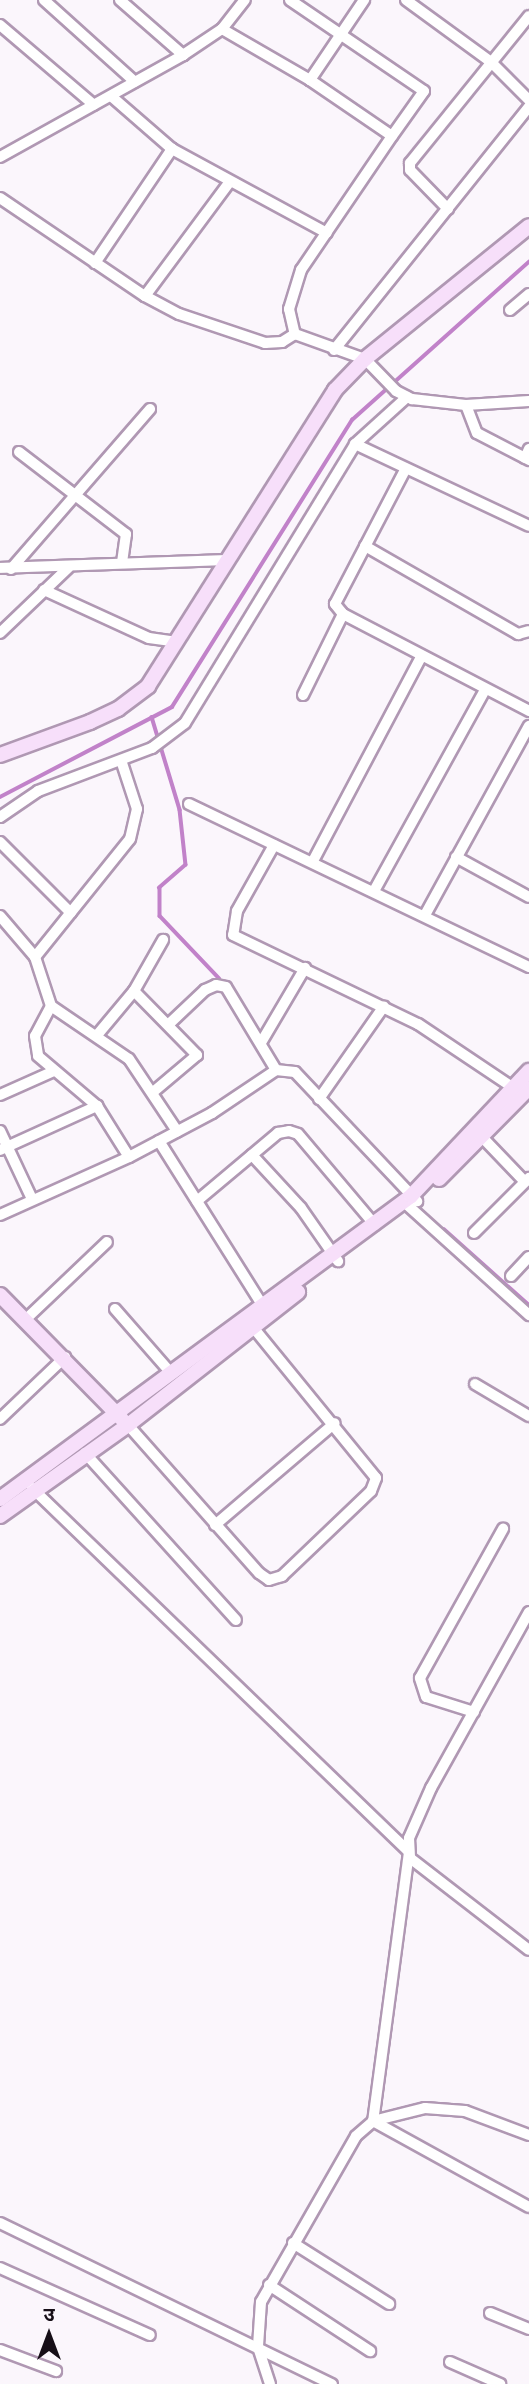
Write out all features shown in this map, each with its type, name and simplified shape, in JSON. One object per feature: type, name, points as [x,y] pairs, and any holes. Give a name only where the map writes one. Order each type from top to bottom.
[{"type":"street","points":[[44,0],[135,82]]},
{"type":"street","points":[[120,0],[183,55]]},
{"type":"street","points":[[0,157],[183,55],[222,29],[245,0]]},
{"type":"street","points":[[290,0],[424,92],[301,270],[289,309],[295,334]]},
{"type":"street","points":[[310,80],[364,0]]},
{"type":"street","points":[[407,0],[491,62],[529,100]]},
{"type":"street","points":[[448,209],[411,170],[410,163],[529,16]]},
{"type":"street","points":[[0,25],[94,105]]},
{"type":"street","points":[[222,29],[310,80],[392,136]]},
{"type":"street","points":[[111,96],[172,149],[229,183],[327,233]]},
{"type":"street","points":[[334,351],[448,209],[525,120],[529,107]]},
{"type":"street","points":[[95,263],[172,149]]},
{"type":"street","points":[[145,296],[229,183]]},
{"type":"street","points":[[0,198],[145,296],[239,337],[282,342],[295,334]]},
{"type":"street","points":[[0,755],[118,709],[148,686],[229,560],[298,443],[335,390],[529,226]]},
{"type":"street","points":[[510,310],[529,294]]},
{"type":"street","points":[[295,334],[334,351],[368,361],[396,391],[407,397],[466,405],[529,401]]},
{"type":"street","points":[[0,817],[38,791],[122,763],[167,740],[207,690],[355,444],[407,397]]},
{"type":"street","points":[[466,405],[477,433],[528,456]]},
{"type":"street","points":[[11,569],[150,408]]},
{"type":"street","points":[[355,444],[529,526]]},
{"type":"street","points":[[19,452],[126,534],[122,563]]},
{"type":"street","points":[[406,468],[335,604],[343,614],[529,711]]},
{"type":"street","points":[[365,546],[518,634],[529,631]]},
{"type":"street","points":[[0,568],[229,560]]},
{"type":"street","points":[[0,633],[69,567]]},
{"type":"street","points":[[44,590],[149,638],[177,642]]},
{"type":"street","points":[[303,695],[343,614]]},
{"type":"street","points":[[313,861],[421,657]]},
{"type":"street","points":[[374,891],[485,690]]},
{"type":"street","points":[[425,915],[529,726]]},
{"type":"street","points":[[36,957],[130,839],[137,822],[133,786],[122,763]]},
{"type":"street","points":[[189,804],[528,964]]},
{"type":"street","points":[[0,842],[71,913]]},
{"type":"street","points":[[274,845],[237,911],[233,935],[384,1006],[512,1087]]},
{"type":"street","points":[[456,857],[529,897]]},
{"type":"street","points":[[1,921],[36,957],[51,1006],[33,1045],[54,1071],[97,1106],[129,1157]]},
{"type":"street","points":[[98,1034],[134,990],[163,940]]},
{"type":"street","points":[[262,1041],[305,968]]},
{"type":"street","points":[[169,1024],[216,985],[226,987],[262,1041],[276,1070]]},
{"type":"street","points":[[134,990],[197,1055],[153,1092]]},
{"type":"street","points":[[51,1006],[98,1034],[129,1059],[177,1131]]},
{"type":"street","points":[[319,1099],[384,1006]]},
{"type":"street","points":[[0,1215],[129,1157],[276,1070],[295,1072],[410,1202],[529,1315]]},
{"type":"street","points":[[336,1258],[375,1225],[410,1202],[529,1070]]},
{"type":"street","points":[[0,1095],[54,1071]]},
{"type":"street","points":[[0,1499],[29,1485],[65,1459],[117,1414],[266,1310],[410,1202],[482,1137],[529,1088]]},
{"type":"street","points":[[4,1148],[97,1106]]},
{"type":"street","points":[[0,1131],[4,1148],[32,1199]]},
{"type":"street","points":[[197,1201],[278,1133],[298,1134],[375,1225]]},
{"type":"street","points":[[474,1233],[527,1180],[482,1137]]},
{"type":"street","points":[[159,1141],[266,1310]]},
{"type":"street","points":[[252,1155],[301,1208],[336,1258]]},
{"type":"street","points":[[25,1320],[107,1242]]},
{"type":"street","points":[[512,1276],[529,1256]]},
{"type":"street","points":[[3,1303],[65,1357],[259,1573],[270,1580],[282,1576],[371,1491],[376,1478],[335,1423],[253,1327]]},
{"type":"street","points":[[115,1309],[172,1374]]},
{"type":"street","points":[[65,1459],[85,1453],[128,1425],[253,1327],[266,1310]]},
{"type":"street","points":[[0,1419],[65,1357]]},
{"type":"street","points":[[475,1384],[529,1416]]},
{"type":"street","points":[[215,1525],[335,1423]]},
{"type":"street","points":[[85,1453],[236,1620]]},
{"type":"street","points":[[0,1516],[29,1485]]},
{"type":"street","points":[[29,1485],[409,1852],[410,1858],[529,1950]]},
{"type":"street","points":[[474,1712],[426,1697],[420,1678],[503,1529]]},
{"type":"street","points":[[373,2121],[409,1838],[431,1788],[529,1612]]},
{"type":"street","points":[[270,2384],[258,2346],[258,2314],[270,2285],[345,2150],[373,2121],[425,2108],[465,2111],[529,2135]]},
{"type":"street","points":[[373,2121],[529,2207]]},
{"type":"street","points":[[0,2223],[332,2384]]},
{"type":"street","points":[[293,2243],[389,2304]]},
{"type":"street","points":[[0,2268],[150,2335]]},
{"type":"street","points":[[270,2285],[370,2351]]},
{"type":"street","points":[[490,2313],[529,2329]]},
{"type":"street","points":[[0,2350],[56,2371]]},
{"type":"street","points":[[450,2362],[500,2384]]},
{"type":"waterway","points":[[0,797],[172,707],[352,420],[529,262]]},
{"type":"waterway","points":[[152,717],[180,810],[186,865],[160,888],[160,916],[219,978]]},
{"type":"waterway","points":[[444,1229],[529,1305]]}]
